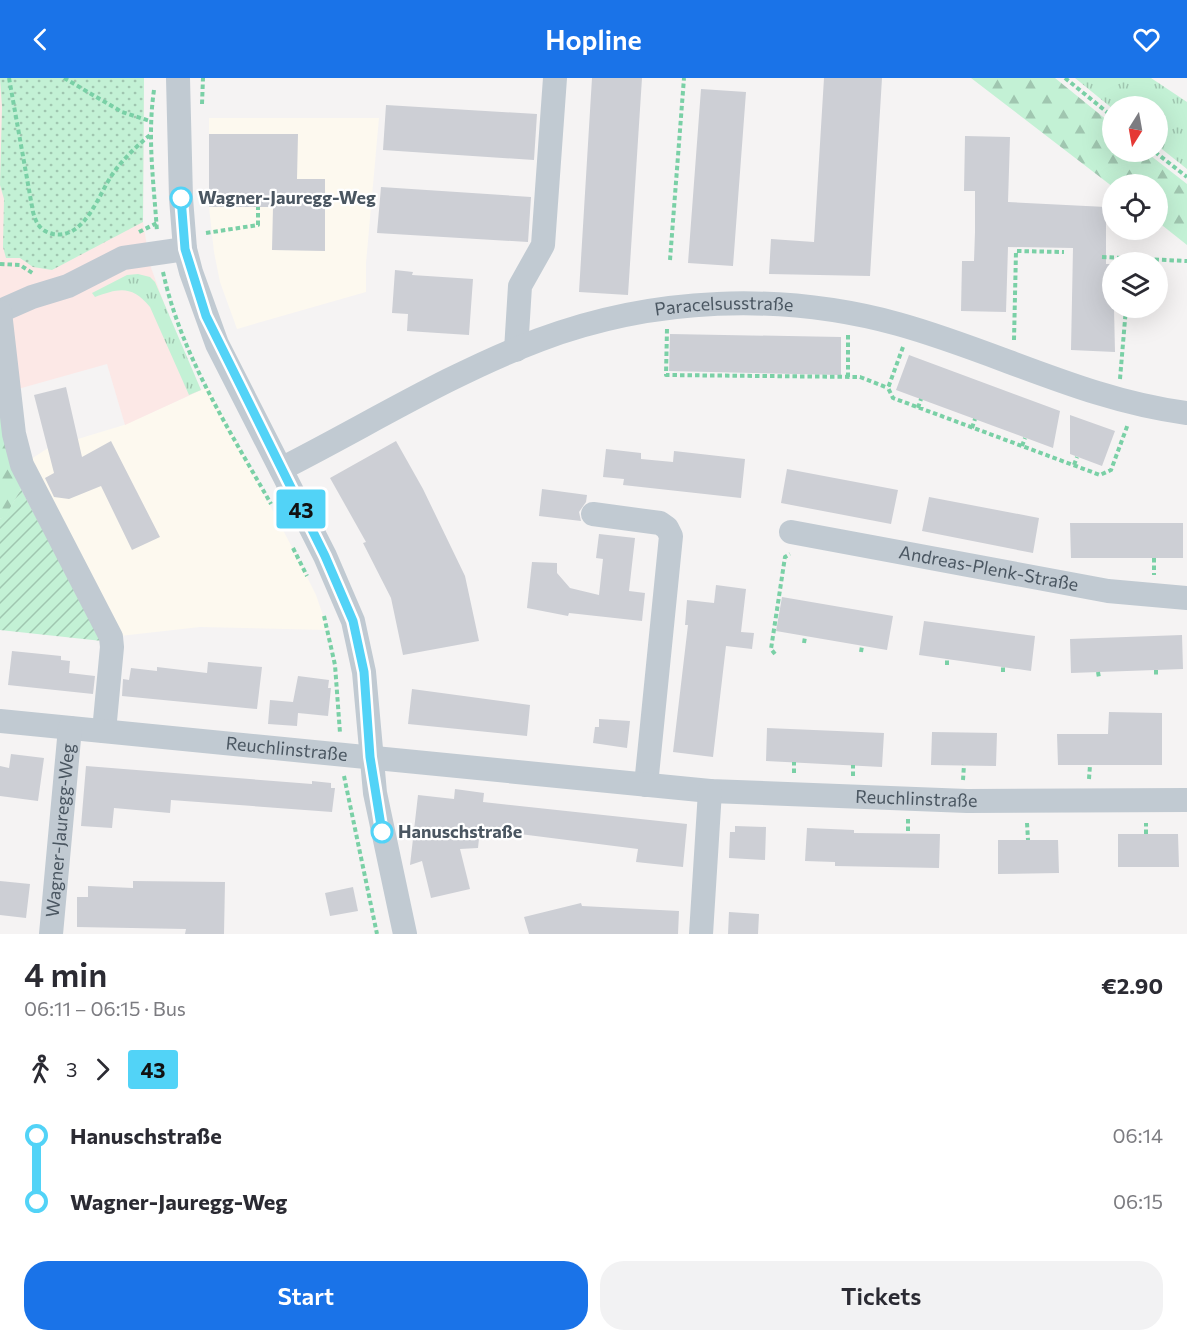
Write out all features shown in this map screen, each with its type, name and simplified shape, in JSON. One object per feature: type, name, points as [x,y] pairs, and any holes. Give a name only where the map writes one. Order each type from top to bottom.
[{"type":"street","points":[[516,350],[520,286],[543,245],[555,78]]},
{"type":"street","points":[[167,80],[193,241],[196,290],[217,344],[325,556],[353,621],[364,672],[370,757],[382,832],[405,934]]},
{"type":"street","points":[[104,731],[111,637],[22,465],[14,434],[0,312],[32,297],[68,286],[123,258],[193,241]]},
{"type":"street","name":"Paracelsusstraße","points":[[281,469],[483,364],[516,350],[609,318],[676,307],[735,303],[782,304],[849,313],[899,324],[1094,393],[1136,405],[1187,413]]},
{"type":"street","points":[[593,514],[660,523],[667,528],[671,536],[646,786]]},
{"type":"street","name":"Andreas-Plenk-Straße","points":[[792,542],[1088,588],[1187,598]]},
{"type":"street","name":"Reuchlinstraße","points":[[0,721],[710,791],[967,801],[1187,800]]},
{"type":"street","name":"Wagner-Jauregg-Weg","points":[[51,934],[70,728]]},
{"type":"street","points":[[701,934],[710,791]]},
{"type":"path","points":[[9,78],[33,212],[36,221],[44,231],[65,234],[77,228],[113,172],[131,151],[150,135]]},
{"type":"path","points":[[64,78],[122,112],[150,121]]},
{"type":"path","points":[[670,260],[684,78]]},
{"type":"path","points":[[1065,78],[1102,108]]},
{"type":"path","points":[[167,80],[150,121],[158,251],[177,323],[237,443],[272,505]]},
{"type":"path","points":[[1168,162],[1187,177]]},
{"type":"path","points":[[193,241],[258,225],[258,207]]},
{"type":"path","points":[[1014,351],[1016,251],[1065,252]]},
{"type":"path","points":[[1168,261],[1187,261]]},
{"type":"path","points":[[1118,388],[1123,366],[1125,318]]},
{"type":"path","points":[[667,319],[666,375],[860,377],[888,388],[893,398],[1100,475],[1111,470],[1132,414]]},
{"type":"path","points":[[848,378],[849,323]]},
{"type":"path","points":[[888,388],[906,338]]},
{"type":"path","points":[[918,408],[921,399]]},
{"type":"path","points":[[972,428],[975,419]]},
{"type":"path","points":[[1022,446],[1025,438]]},
{"type":"path","points":[[1074,465],[1077,457]]},
{"type":"path","points":[[775,654],[771,649],[785,557],[792,542]]},
{"type":"path","points":[[291,543],[311,585]]},
{"type":"path","points":[[324,614],[336,665],[340,741]]},
{"type":"path","points":[[804,643],[805,637]]},
{"type":"path","points":[[861,652],[862,646]]},
{"type":"path","points":[[947,659],[947,665]]},
{"type":"path","points":[[1156,670],[1156,676]]},
{"type":"path","points":[[1098,672],[1099,678]]},
{"type":"path","points":[[963,785],[964,765]]},
{"type":"path","points":[[1089,784],[1090,765]]},
{"type":"path","points":[[345,782],[377,934]]},
{"type":"path","points":[[908,816],[908,833]]},
{"type":"path","points":[[1146,816],[1146,834]]},
{"type":"path","points":[[1027,817],[1028,840]]},
{"type":"shaded area","points":[[0,78],[144,78],[143,222],[150,265],[172,325],[201,390],[125,425],[107,364],[18,389],[0,348]]},
{"type":"shaded area","points":[[209,118],[379,118],[366,263],[366,292],[237,329],[220,282],[214,252],[209,207]]},
{"type":"shaded area","points":[[208,387],[316,595],[328,630],[200,627],[111,637],[22,465],[48,448],[124,425]]},
{"type":"green space","points":[[0,78],[144,78],[143,222],[52,270],[33,267],[20,258],[6,258],[3,247],[4,199],[0,185],[2,107]]},
{"type":"green space","points":[[971,78],[1055,78],[1102,116],[1102,162],[1159,162],[1187,184],[1187,245],[1168,230],[1168,174],[1102,174],[1102,179]]},
{"type":"green space","points":[[1075,78],[1151,78],[1187,102],[1187,169],[1168,154],[1168,96],[1102,96],[1102,100]]},
{"type":"green space","points":[[138,274],[150,277],[155,282],[201,390],[189,395],[150,307],[143,300],[125,290],[95,297],[92,293],[127,275]]},
{"type":"green space","points":[[0,395],[21,489],[6,516],[0,519]]},
{"type":"green space","points":[[21,489],[102,641],[0,630],[0,519],[6,515]]},
{"type":"building","points":[[592,78],[642,78],[628,295],[579,292]]},
{"type":"building","points":[[824,78],[882,78],[870,276],[769,274],[771,239],[814,242]]},
{"type":"building","points":[[701,89],[746,92],[733,266],[688,263]]},
{"type":"building","points":[[386,105],[537,114],[534,160],[383,150]]},
{"type":"building","points":[[209,134],[298,134],[297,179],[325,179],[325,251],[272,250],[273,207],[209,207]]},
{"type":"building","points":[[965,136],[1010,137],[1008,202],[1102,207],[1102,240],[1106,240],[1106,252],[1102,252],[1102,318],[1114,318],[1115,352],[1071,350],[1073,248],[1008,247],[1006,312],[961,311],[962,261],[974,261],[975,232],[975,191],[964,191]]},
{"type":"building","points":[[381,187],[531,197],[528,242],[377,233]]},
{"type":"building","points":[[395,270],[413,272],[412,275],[473,279],[469,335],[407,331],[408,314],[392,313]]},
{"type":"building","points":[[670,334],[841,337],[841,375],[669,371]]},
{"type":"building","points":[[909,355],[1060,411],[1053,448],[896,390]]},
{"type":"building","points":[[66,387],[82,457],[111,441],[160,537],[132,550],[101,486],[69,499],[54,497],[45,478],[54,473],[34,395]]},
{"type":"building","points":[[1070,415],[1115,431],[1102,466],[1070,454]]},
{"type":"building","points":[[396,441],[423,489],[465,576],[479,641],[403,655],[391,598],[363,543],[366,542],[330,478]]},
{"type":"building","points":[[606,449],[641,453],[641,459],[673,462],[674,451],[745,459],[741,498],[623,485],[624,479],[603,477]]},
{"type":"building","points":[[787,469],[898,490],[891,524],[781,503]]},
{"type":"building","points":[[542,489],[587,495],[586,502],[579,512],[581,521],[539,516]]},
{"type":"building","points":[[929,497],[1039,518],[1033,553],[922,531]]},
{"type":"building","points":[[1070,523],[1183,523],[1183,558],[1071,558]]},
{"type":"building","points":[[599,534],[635,538],[629,591],[645,593],[642,621],[569,613],[568,616],[527,608],[532,562],[557,563],[557,573],[570,588],[599,595],[603,559],[596,558]]},
{"type":"building","points":[[716,585],[746,589],[741,632],[754,633],[752,649],[726,646],[713,757],[673,752],[688,625],[685,625],[687,600],[714,603]]},
{"type":"building","points":[[782,597],[893,616],[887,650],[776,631]]},
{"type":"building","points":[[924,621],[1035,636],[1031,671],[919,655]]},
{"type":"building","points":[[1182,635],[1183,669],[1071,673],[1070,639]]},
{"type":"building","points":[[12,651],[61,656],[61,660],[70,661],[69,673],[95,676],[93,694],[8,685]]},
{"type":"building","points":[[208,662],[262,667],[257,709],[122,696],[123,679],[129,680],[131,668],[157,671],[157,667],[207,673]]},
{"type":"building","points":[[298,676],[329,680],[328,688],[331,688],[328,716],[298,713],[297,726],[268,724],[270,700],[293,702]]},
{"type":"building","points":[[412,689],[530,705],[527,736],[408,724]]},
{"type":"building","points":[[1109,712],[1162,713],[1162,765],[1058,765],[1057,734],[1108,734]]},
{"type":"building","points":[[599,719],[630,721],[627,748],[593,743],[595,727],[599,727]]},
{"type":"building","points":[[767,728],[884,733],[882,767],[766,761]]},
{"type":"building","points":[[932,732],[997,733],[996,766],[931,765]]},
{"type":"building","points":[[11,754],[44,758],[38,801],[0,796],[0,766],[9,768]]},
{"type":"building","points":[[86,766],[312,784],[312,781],[331,783],[331,788],[335,788],[332,812],[171,800],[170,813],[114,808],[112,828],[81,826]]},
{"type":"building","points":[[455,789],[484,793],[483,802],[687,824],[683,867],[636,862],[638,849],[480,829],[478,848],[460,849],[470,889],[431,898],[422,861],[410,865],[418,795],[454,799]]},
{"type":"building","points":[[735,826],[766,827],[765,860],[729,858],[730,832],[735,832]]},
{"type":"building","points":[[807,828],[854,830],[854,833],[940,834],[939,868],[835,866],[835,862],[805,861]]},
{"type":"building","points":[[1118,834],[1178,834],[1179,867],[1118,867]]},
{"type":"building","points":[[998,840],[1058,840],[1059,873],[998,874]]},
{"type":"building","points":[[0,881],[30,884],[26,918],[0,915]]},
{"type":"building","points":[[133,881],[225,882],[224,934],[185,934],[186,929],[77,927],[77,897],[88,897],[88,886],[133,888]]},
{"type":"building","points":[[353,887],[358,911],[330,916],[325,893]]},
{"type":"building","points":[[581,903],[582,906],[679,911],[678,934],[529,934],[524,917]]},
{"type":"building","points":[[729,912],[759,914],[758,934],[728,934]]},
{"type":"bus line","name":"43","points":[[181,198],[185,249],[190,272],[217,344],[325,556],[353,621],[364,672],[370,757],[382,832]]},
{"type":"place","name":"Wagner-Jauregg-Weg","points":[[181,198]]},
{"type":"place","name":"Hanuschstraße","points":[[382,832]]}]
